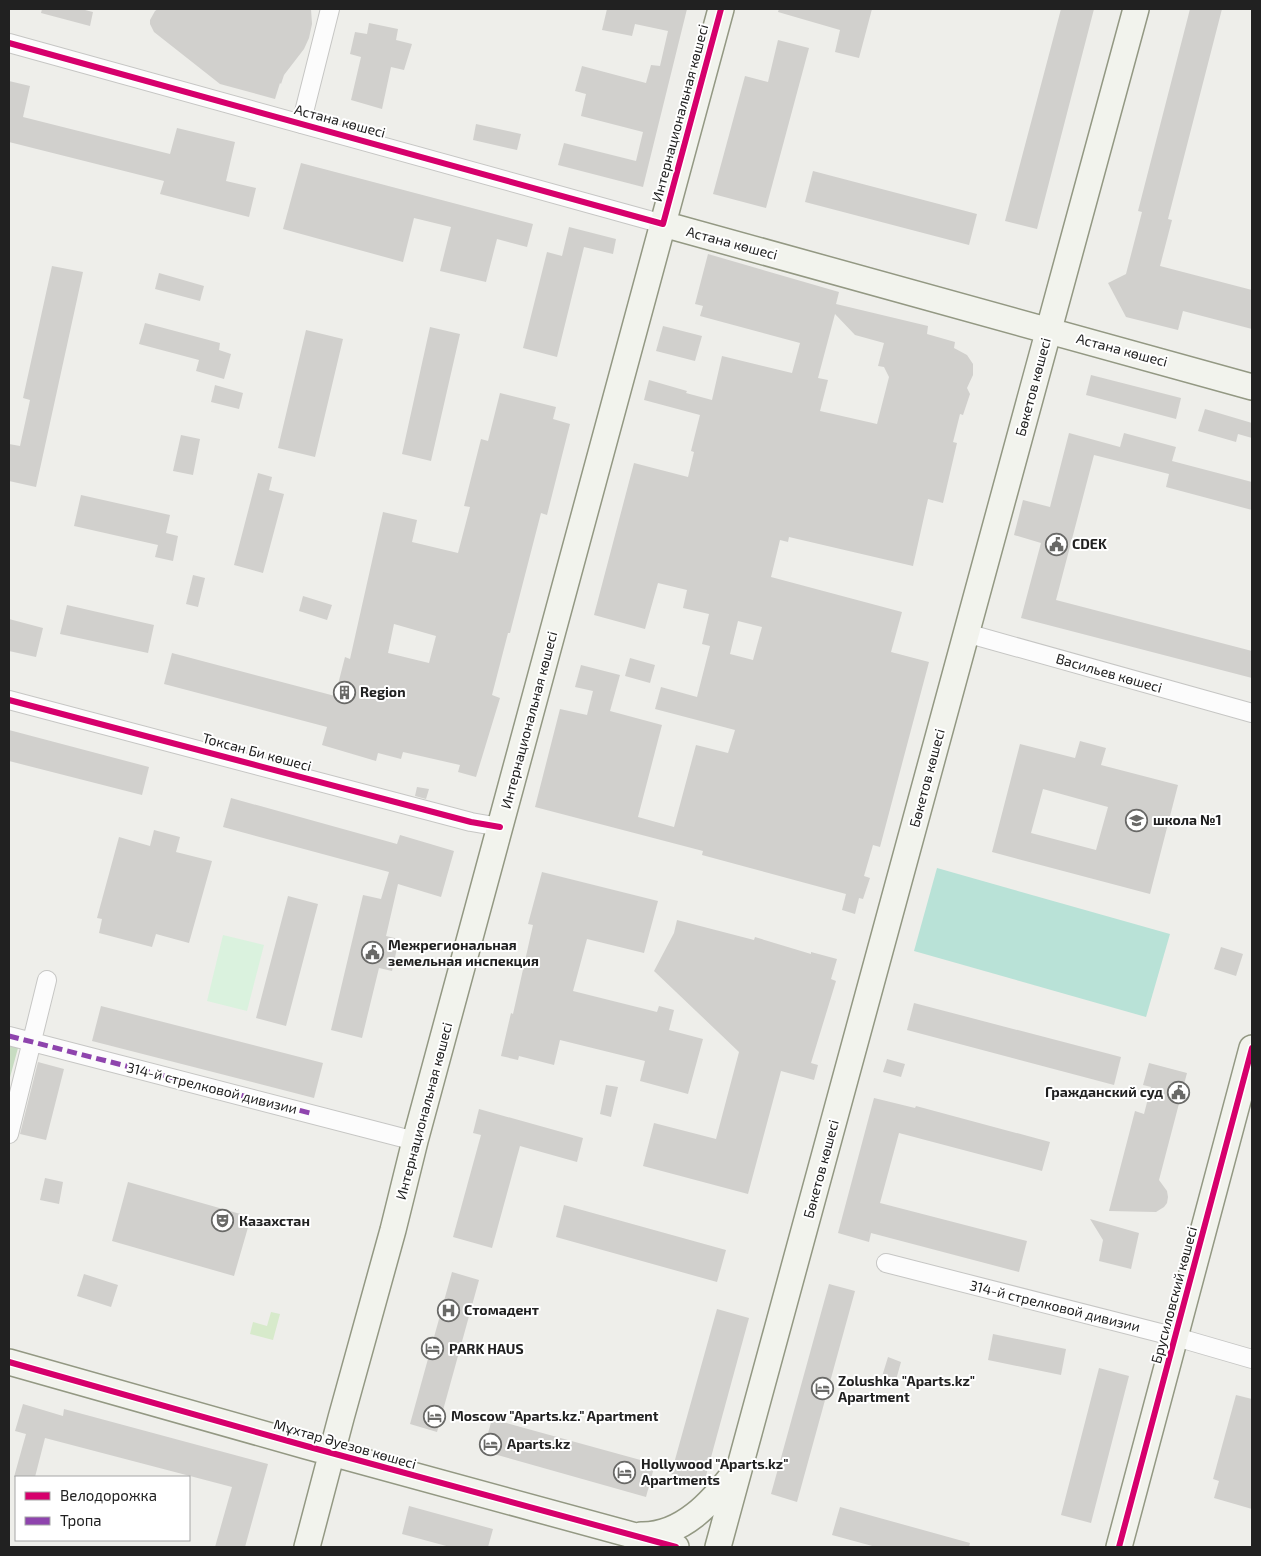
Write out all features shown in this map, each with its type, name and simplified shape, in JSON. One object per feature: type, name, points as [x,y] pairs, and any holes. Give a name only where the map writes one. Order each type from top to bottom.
[{"type":"main road","name":"Интернациональная көшесі","points":[[307,1547],[721,9]]},
{"type":"main road","name":"Бөкетов көшесі","points":[[718,1547],[1136,9]]},
{"type":"main road","name":"Астана көшесі","points":[[664,224],[1252,387]]},
{"type":"main road","name":"Брусиловский көшесі","points":[[1118,1547],[1176,1337],[1252,1048]]},
{"type":"main road","name":"Мұхтар Әуезов көшесі","points":[[9,1362],[676,1547]]},
{"type":"main road","points":[[624,1534],[654,1534],[670,1530],[685,1522],[708,1504],[741,1465]]},
{"type":"street","points":[[301,124],[330,9]]},
{"type":"street","name":"Астана көшесі","points":[[9,43],[664,224]]},
{"type":"street","name":"Васильев көшесі","points":[[966,633],[1252,714]]},
{"type":"street","name":"Токсан Би көшесі","points":[[9,700],[462,820],[500,827]]},
{"type":"street","points":[[9,1134],[47,980]]},
{"type":"street","name":"314-й стрелковой дивизии","points":[[9,1036],[415,1141]]},
{"type":"street","name":"314-й стрелковой дивизии","points":[[886,1263],[1176,1337],[1252,1359]]},
{"type":"green space","points":[[937,868],[1170,934],[1146,1017],[914,951]]},
{"type":"green space","points":[[223,935],[264,945],[247,1011],[207,1001]]},
{"type":"green space","points":[[9,1045],[18,1048],[9,1081]]},
{"type":"green space","points":[[271,1312],[280,1314],[273,1340],[250,1334],[253,1322],[267,1326]]},
{"type":"building","points":[[42,9],[81,9],[93,12],[90,26],[41,13]]},
{"type":"building","points":[[158,9],[311,9],[312,24],[304,49],[284,75],[275,99],[220,84],[154,32],[150,20]]},
{"type":"building","points":[[607,9],[687,9],[643,187],[558,165],[564,143],[636,161],[643,132],[581,116],[586,94],[575,91],[582,66],[646,83],[651,65],[660,66],[668,31],[635,24],[632,36],[602,30]]},
{"type":"building","points":[[779,9],[872,9],[859,58],[835,52],[840,30],[778,12]]},
{"type":"building","points":[[1061,9],[1094,9],[1037,229],[1005,221]]},
{"type":"building","points":[[1190,9],[1222,9],[1168,219],[1172,220],[1160,266],[1252,290],[1252,329],[1183,311],[1178,330],[1126,317],[1108,283],[1126,274],[1142,212],[1138,211]]},
{"type":"building","points":[[369,23],[398,29],[396,40],[412,44],[404,70],[391,67],[382,109],[351,100],[361,57],[350,54],[355,32],[367,34]]},
{"type":"building","points":[[778,40],[809,48],[766,208],[713,194],[745,76],[768,82]]},
{"type":"building","points":[[9,81],[30,86],[23,117],[170,154],[177,128],[235,142],[226,181],[256,188],[249,217],[160,194],[164,181],[9,142]]},
{"type":"building","points":[[476,124],[521,134],[517,150],[473,140]]},
{"type":"building","points":[[301,163],[533,224],[527,247],[497,239],[486,282],[440,271],[451,227],[414,218],[403,262],[283,229]]},
{"type":"building","points":[[813,171],[977,214],[969,245],[805,202]]},
{"type":"building","points":[[569,227],[616,239],[613,254],[584,247],[557,357],[523,348],[547,252],[562,256]]},
{"type":"building","points":[[708,254],[839,292],[836,304],[928,326],[927,334],[955,342],[954,348],[967,355],[973,364],[973,375],[967,388],[970,394],[963,415],[960,414],[953,442],[957,443],[943,503],[928,499],[913,566],[789,537],[788,542],[780,540],[771,577],[902,612],[891,652],[929,662],[880,847],[873,845],[864,876],[870,878],[863,899],[859,898],[855,914],[842,910],[846,894],[702,855],[703,851],[535,807],[560,709],[587,715],[593,691],[575,687],[581,665],[620,675],[610,711],[662,725],[638,817],[674,827],[696,745],[728,753],[735,730],[655,709],[661,687],[697,697],[710,646],[702,644],[709,614],[683,608],[687,590],[658,583],[645,629],[594,615],[634,463],[688,477],[694,452],[691,451],[700,415],[644,400],[649,380],[712,400],[722,356],[792,373],[800,343],[700,316],[703,306],[695,304]],"holes":[[[835,314],[855,335],[884,343],[878,366],[884,367],[889,377],[877,424],[820,411],[828,380],[818,378]],[[738,621],[762,627],[753,660],[730,654]]]},
{"type":"building","points":[[52,266],[83,272],[36,487],[9,481],[9,444],[20,446],[30,400],[23,398]]},
{"type":"building","points":[[159,273],[204,286],[200,301],[155,289]]},
{"type":"building","points":[[145,323],[220,343],[219,350],[231,354],[224,379],[196,371],[199,360],[139,344]]},
{"type":"building","points":[[663,326],[702,336],[695,361],[656,351]]},
{"type":"building","points":[[430,327],[460,334],[431,461],[402,454]]},
{"type":"building","points":[[306,330],[343,339],[315,457],[278,448]]},
{"type":"building","points":[[1091,375],[1181,398],[1176,419],[1086,395]]},
{"type":"building","points":[[215,385],[243,393],[239,409],[211,402]]},
{"type":"building","points":[[500,393],[556,407],[553,419],[570,424],[547,515],[541,513],[510,633],[508,633],[492,695],[500,698],[476,777],[458,772],[460,765],[403,752],[401,759],[378,753],[376,761],[322,745],[327,727],[164,684],[172,653],[335,696],[345,657],[350,659],[383,512],[417,520],[412,542],[458,553],[470,507],[464,506],[481,439],[488,441]],"holes":[[[394,624],[436,636],[429,663],[388,653]]]},
{"type":"building","points":[[1205,409],[1252,423],[1252,438],[1238,434],[1236,442],[1198,431]]},
{"type":"building","points":[[1069,433],[1120,447],[1124,433],[1176,447],[1172,461],[1252,482],[1252,510],[1166,487],[1169,474],[1094,455],[1056,600],[1252,651],[1252,678],[1021,618],[1041,543],[1014,535],[1023,500],[1050,507]]},
{"type":"building","points":[[181,435],[200,439],[193,475],[173,471]]},
{"type":"building","points":[[258,473],[272,477],[269,490],[284,494],[263,573],[234,565]]},
{"type":"building","points":[[81,495],[170,515],[166,533],[178,536],[173,561],[155,557],[158,545],[74,526]]},
{"type":"building","points":[[193,575],[205,578],[198,607],[186,604]]},
{"type":"building","points":[[303,596],[332,605],[327,620],[299,611]]},
{"type":"building","points":[[67,605],[154,625],[148,653],[60,634]]},
{"type":"building","points":[[9,619],[43,628],[36,657],[9,651]]},
{"type":"building","points":[[630,658],[655,665],[650,683],[625,676]]},
{"type":"building","points":[[9,730],[149,767],[142,795],[9,761]]},
{"type":"building","name":"школа №1","points":[[1080,741],[1106,748],[1101,765],[1178,785],[1150,894],[992,852],[1020,744],[1075,758]],"holes":[[[1043,789],[1108,807],[1096,850],[1031,833]]]},
{"type":"building","points":[[417,787],[429,789],[426,799],[415,796]]},
{"type":"building","points":[[231,798],[397,844],[400,835],[454,851],[441,897],[398,884],[386,936],[399,939],[392,971],[379,968],[362,1038],[331,1030],[363,895],[381,899],[389,872],[223,827]]},
{"type":"building","points":[[154,830],[180,837],[176,852],[212,861],[189,943],[156,934],[152,947],[99,933],[102,919],[97,918],[119,837],[150,846]]},
{"type":"building","points":[[542,872],[658,901],[644,953],[587,939],[573,991],[657,1012],[659,1006],[674,1010],[669,1030],[703,1039],[688,1094],[640,1081],[645,1061],[560,1040],[554,1065],[519,1056],[518,1060],[501,1056],[511,1013],[513,1014],[533,925],[528,924]]},
{"type":"building","points":[[288,896],[318,904],[286,1026],[256,1018]]},
{"type":"building","points":[[677,920],[754,940],[755,937],[811,954],[811,952],[837,959],[831,979],[836,981],[811,1063],[818,1065],[814,1080],[781,1071],[748,1194],[643,1166],[654,1123],[716,1139],[739,1052],[654,971],[674,933]]},
{"type":"building","points":[[1221,947],[1243,954],[1236,976],[1214,969]]},
{"type":"building","points":[[914,1003],[1121,1057],[1114,1085],[907,1030]]},
{"type":"building","points":[[101,1006],[323,1063],[314,1098],[92,1041]]},
{"type":"building","points":[[887,1059],[905,1064],[901,1077],[883,1072]]},
{"type":"building","points":[[38,1062],[64,1069],[46,1140],[20,1134]]},
{"type":"building","points":[[1149,1063],[1187,1073],[1159,1180],[1167,1191],[1167,1203],[1156,1212],[1109,1211],[1135,1111],[1144,1114],[1151,1087],[1143,1085]]},
{"type":"building","points":[[606,1085],[618,1087],[611,1117],[600,1114]]},
{"type":"building","points":[[874,1098],[915,1108],[916,1106],[1050,1142],[1042,1171],[899,1133],[880,1203],[1027,1241],[1019,1272],[871,1233],[869,1242],[838,1233]]},
{"type":"building","points":[[479,1109],[583,1138],[577,1162],[520,1146],[492,1248],[453,1237],[481,1135],[473,1133]]},
{"type":"building","points":[[45,1178],[63,1182],[59,1204],[40,1200]]},
{"type":"building","points":[[128,1182],[251,1217],[234,1276],[112,1241]]},
{"type":"building","points":[[564,1205],[726,1250],[717,1282],[556,1237]]},
{"type":"building","points":[[1090,1219],[1139,1233],[1131,1269],[1099,1261],[1103,1240]]},
{"type":"building","points":[[452,1272],[479,1280],[437,1432],[410,1424]]},
{"type":"building","points":[[84,1274],[118,1285],[111,1307],[77,1296]]},
{"type":"building","points":[[829,1284],[855,1291],[797,1502],[771,1494]]},
{"type":"building","points":[[717,1309],[749,1318],[704,1483],[671,1474]]},
{"type":"building","points":[[993,1334],[1066,1349],[1061,1375],[988,1360]]},
{"type":"building","points":[[888,1357],[901,1362],[894,1387],[880,1383]]},
{"type":"building","points":[[1099,1368],[1129,1376],[1091,1523],[1061,1515]]},
{"type":"building","points":[[1236,1395],[1252,1399],[1252,1509],[1214,1498],[1219,1481],[1213,1479]]},
{"type":"building","points":[[23,1404],[63,1416],[64,1409],[268,1464],[245,1547],[215,1547],[232,1487],[45,1438],[35,1476],[14,1477],[26,1434],[15,1431]]},
{"type":"building","points":[[492,1419],[655,1464],[646,1497],[483,1451]]},
{"type":"building","points":[[409,1506],[493,1529],[488,1547],[450,1547],[402,1534]]},
{"type":"building","points":[[840,1507],[970,1543],[969,1547],[876,1547],[832,1535]]},
{"type":"marked path","points":[[9,1036],[314,1114]]},
{"type":"cycle path","points":[[9,43],[663,224],[721,9]]},
{"type":"cycle path","points":[[9,700],[471,822],[500,827]]},
{"type":"cycle path","points":[[1119,1547],[1252,1048]]},
{"type":"cycle path","points":[[9,1362],[306,1446],[676,1547]]},
{"type":"place","name":"CDEK","points":[[1056,544]]},
{"type":"place","name":"Region","points":[[344,692]]},
{"type":"place","name":"школа №1","points":[[1137,820]]},
{"type":"place","name":"Межрегиональная земельная инспекция","points":[[372,953]]},
{"type":"place","name":"Гражданский суд","points":[[1179,1092]]},
{"type":"place","name":"Казахстан","points":[[223,1221]]},
{"type":"place","name":"Стомадент","points":[[448,1310]]},
{"type":"place","name":"PARK HAUS","points":[[433,1349]]},
{"type":"place","name":"Zolushka \"Aparts.kz\" Apartment","points":[[822,1389]]},
{"type":"place","name":"Moscow \"Aparts.kz.\" Apartment","points":[[435,1416]]},
{"type":"place","name":"Aparts.kz","points":[[491,1444]]},
{"type":"place","name":"Hollywood \"Aparts.kz\" Apartments","points":[[625,1472]]}]
